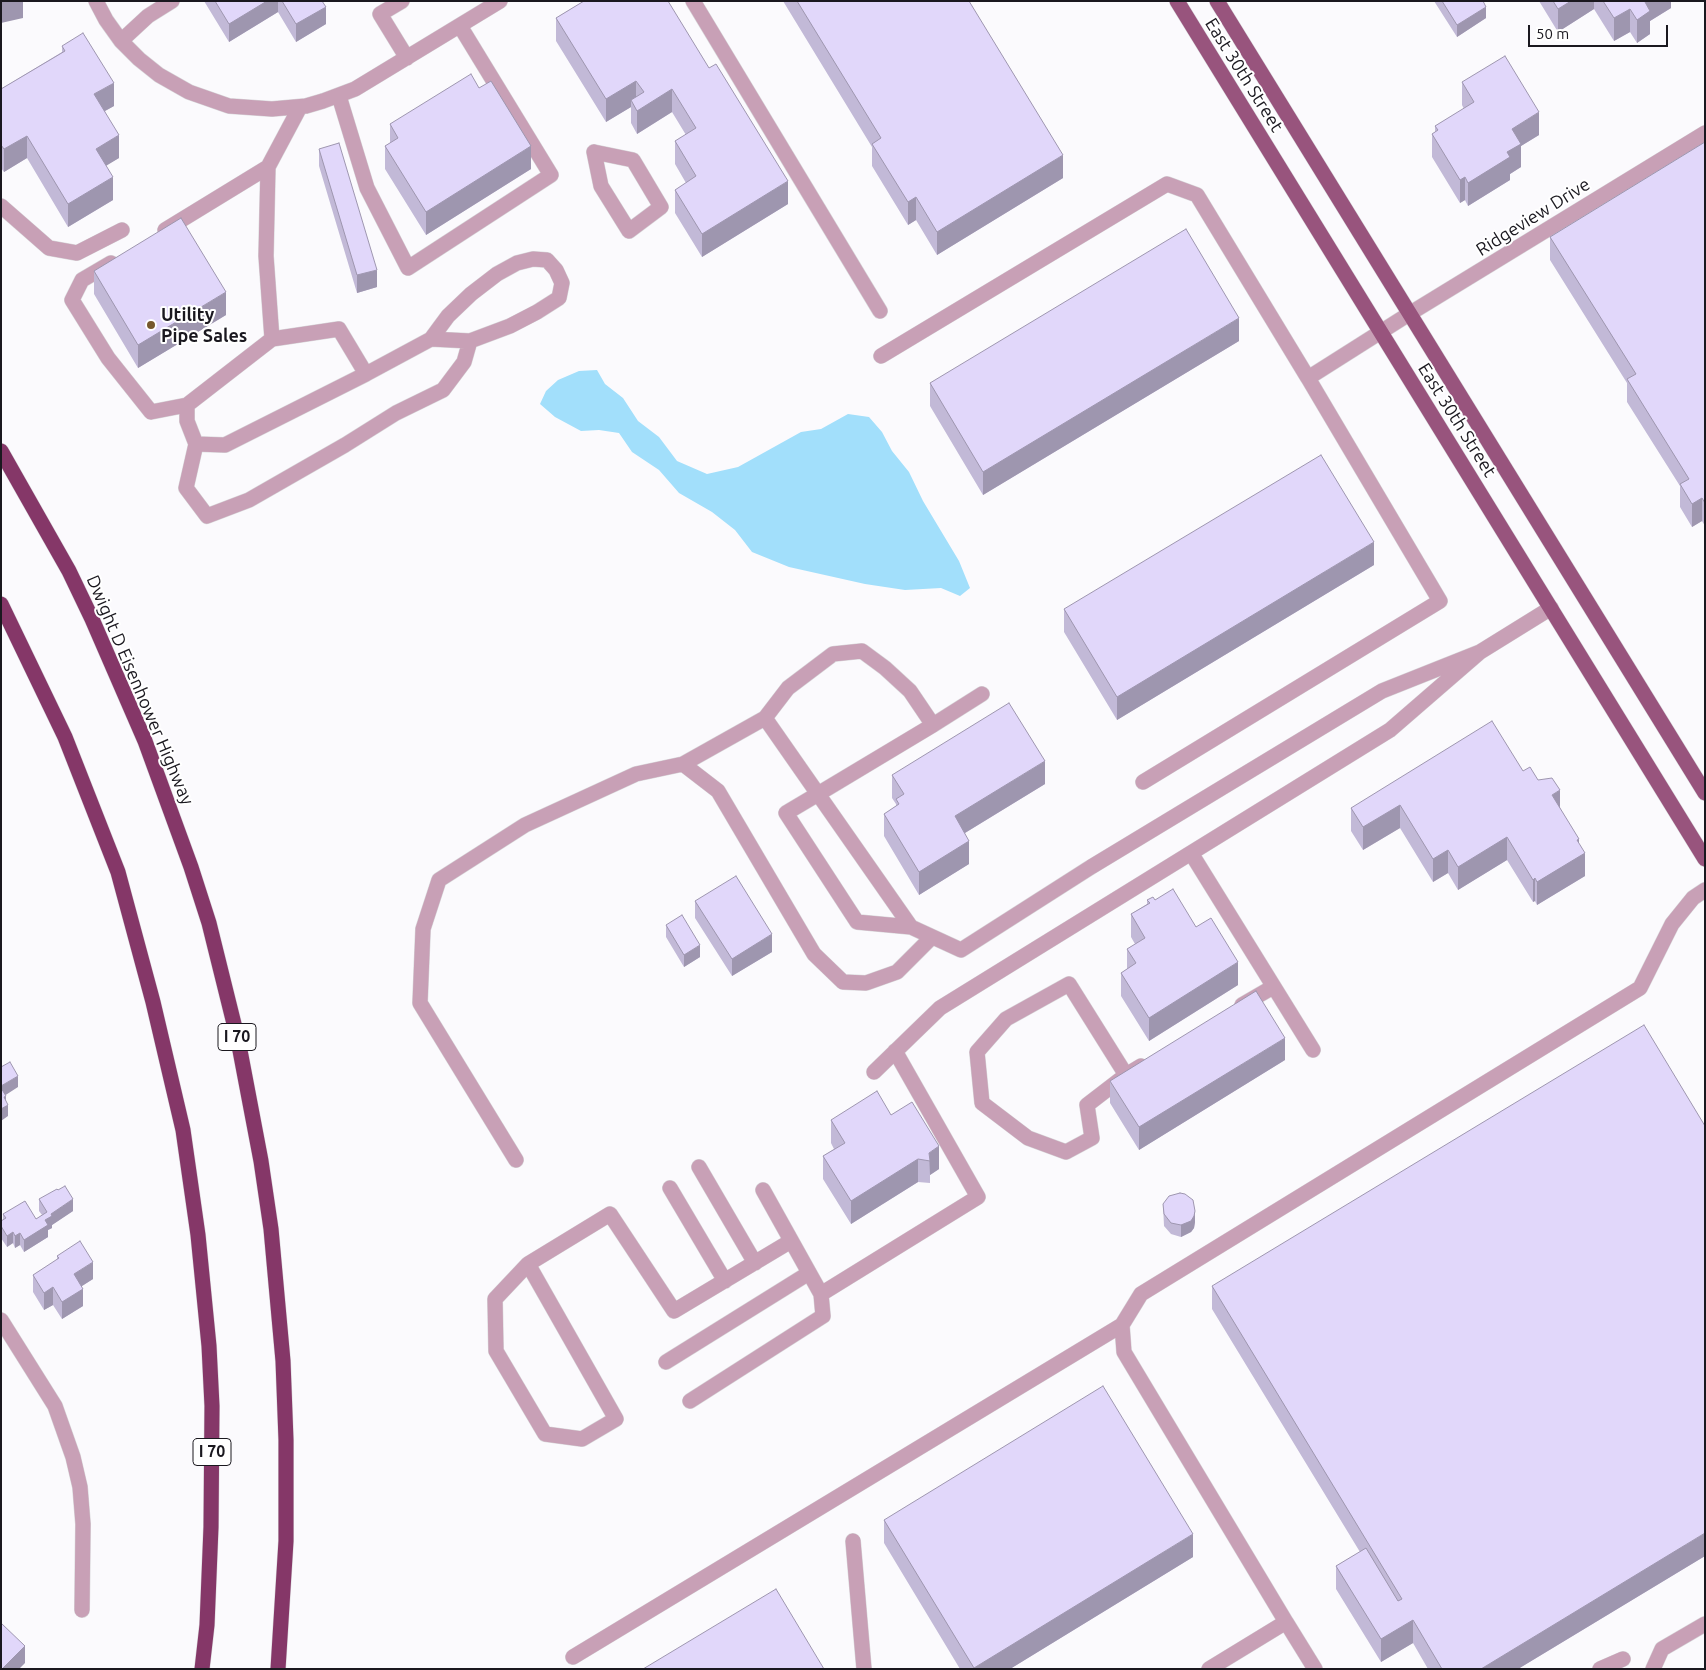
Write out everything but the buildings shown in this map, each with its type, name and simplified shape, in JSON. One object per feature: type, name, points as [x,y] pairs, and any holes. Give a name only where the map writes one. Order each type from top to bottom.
[{"type":"highway","name":"Dwight D Eisenhower Highway","points":[[1,451],[69,571],[145,741],[206,914],[238,1040],[263,1171],[271,1229],[283,1362],[286,1440],[286,1541],[278,1669]]},
{"type":"highway","name":"I 70","points":[[1,604],[65,737],[118,872],[154,1002],[183,1130],[198,1235],[209,1346],[212,1406],[211,1526],[202,1669]]},
{"type":"main road","name":"East 30th Street","points":[[1177,1],[1705,859]]},
{"type":"main road","name":"East 30th Street","points":[[1218,1],[1705,793]]},
{"type":"street","points":[[121,41],[148,16],[172,1]]},
{"type":"street","points":[[402,1],[380,14],[407,58]]},
{"type":"street","points":[[99,2],[121,41],[145,65],[189,92],[229,106],[272,109],[300,106],[339,96],[362,85],[500,1]]},
{"type":"street","points":[[694,1],[880,311]]},
{"type":"street","points":[[339,96],[367,188],[408,268],[551,175],[460,26]]},
{"type":"street","points":[[272,339],[266,256],[268,167],[300,106]]},
{"type":"street","name":"Ridgeview Drive","points":[[1308,378],[1705,133]]},
{"type":"street","points":[[594,152],[633,160],[661,207],[628,231],[601,186],[594,152]]},
{"type":"street","points":[[150,239],[268,167]]},
{"type":"street","points":[[881,356],[1167,184],[1197,195],[1440,601],[1143,782]]},
{"type":"street","points":[[1,206],[49,248],[77,253],[122,230]]},
{"type":"street","points":[[125,255],[82,280],[72,300],[108,358],[151,412],[187,405],[272,339],[339,329],[366,374]]},
{"type":"street","points":[[196,444],[225,445],[431,340],[448,316],[465,300],[496,274],[516,263],[533,259],[547,260],[556,270],[562,283],[559,298],[537,312],[510,326],[470,341],[431,340]]},
{"type":"street","points":[[187,405],[187,421],[196,444],[186,488],[207,516],[249,500],[345,445],[396,413],[444,390],[464,362],[470,341]]},
{"type":"street","points":[[874,1072],[940,1008],[1390,730],[1480,652],[1551,608]]},
{"type":"street","points":[[516,1160],[420,1003],[423,929],[438,880],[525,825],[636,774],[683,764],[765,718],[788,688],[833,654],[862,651],[885,668],[910,691],[933,725]]},
{"type":"street","points":[[982,694],[786,813],[857,922],[911,927],[961,950],[1091,867],[1382,691],[1480,652]]},
{"type":"street","points":[[765,718],[911,927]]},
{"type":"street","points":[[683,764],[718,790],[814,954],[843,982],[866,983],[897,972],[932,937]]},
{"type":"street","points":[[1190,853],[1313,1050]]},
{"type":"street","points":[[574,1657],[1122,1325],[1141,1294],[1640,988],[1672,924],[1693,898],[1705,890]]},
{"type":"street","points":[[1126,1074],[1069,984],[1006,1019],[977,1052],[982,1103],[1028,1138],[1066,1152],[1092,1138],[1087,1105],[1126,1074],[1151,1060]]},
{"type":"street","points":[[1232,1011],[1274,987]]},
{"type":"street","points":[[821,1294],[978,1197],[895,1052]]},
{"type":"street","points":[[699,1167],[755,1263]]},
{"type":"street","points":[[670,1188],[725,1281]]},
{"type":"street","points":[[690,1401],[823,1316],[821,1294],[763,1190]]},
{"type":"street","points":[[528,1264],[616,1419],[582,1439],[545,1434],[496,1351],[495,1299],[528,1264],[610,1214],[674,1311],[792,1241]]},
{"type":"street","points":[[666,1362],[809,1273]]},
{"type":"street","points":[[1,1320],[55,1406],[73,1457],[80,1487],[83,1524],[82,1610]]},
{"type":"street","points":[[1122,1325],[1124,1352],[1315,1669]]},
{"type":"street","points":[[853,1542],[864,1669]]},
{"type":"street","points":[[1209,1669],[1286,1622]]},
{"type":"street","points":[[1653,1669],[1662,1650],[1705,1624]]},
{"type":"street","points":[[1600,1669],[1623,1659]]},
{"type":"water","points":[[597,370],[605,384],[623,398],[638,421],[659,437],[677,461],[707,474],[738,467],[801,432],[821,429],[848,414],[869,417],[882,432],[892,451],[909,472],[923,501],[959,561],[970,588],[960,596],[941,588],[905,590],[865,584],[789,567],[752,552],[735,530],[712,512],[679,493],[659,470],[632,452],[619,433],[599,430],[581,431],[555,417],[540,404],[546,391],[558,380],[579,371]]},
{"type":"place","name":"Utility Pipe Sales","points":[[151,325]]}]
